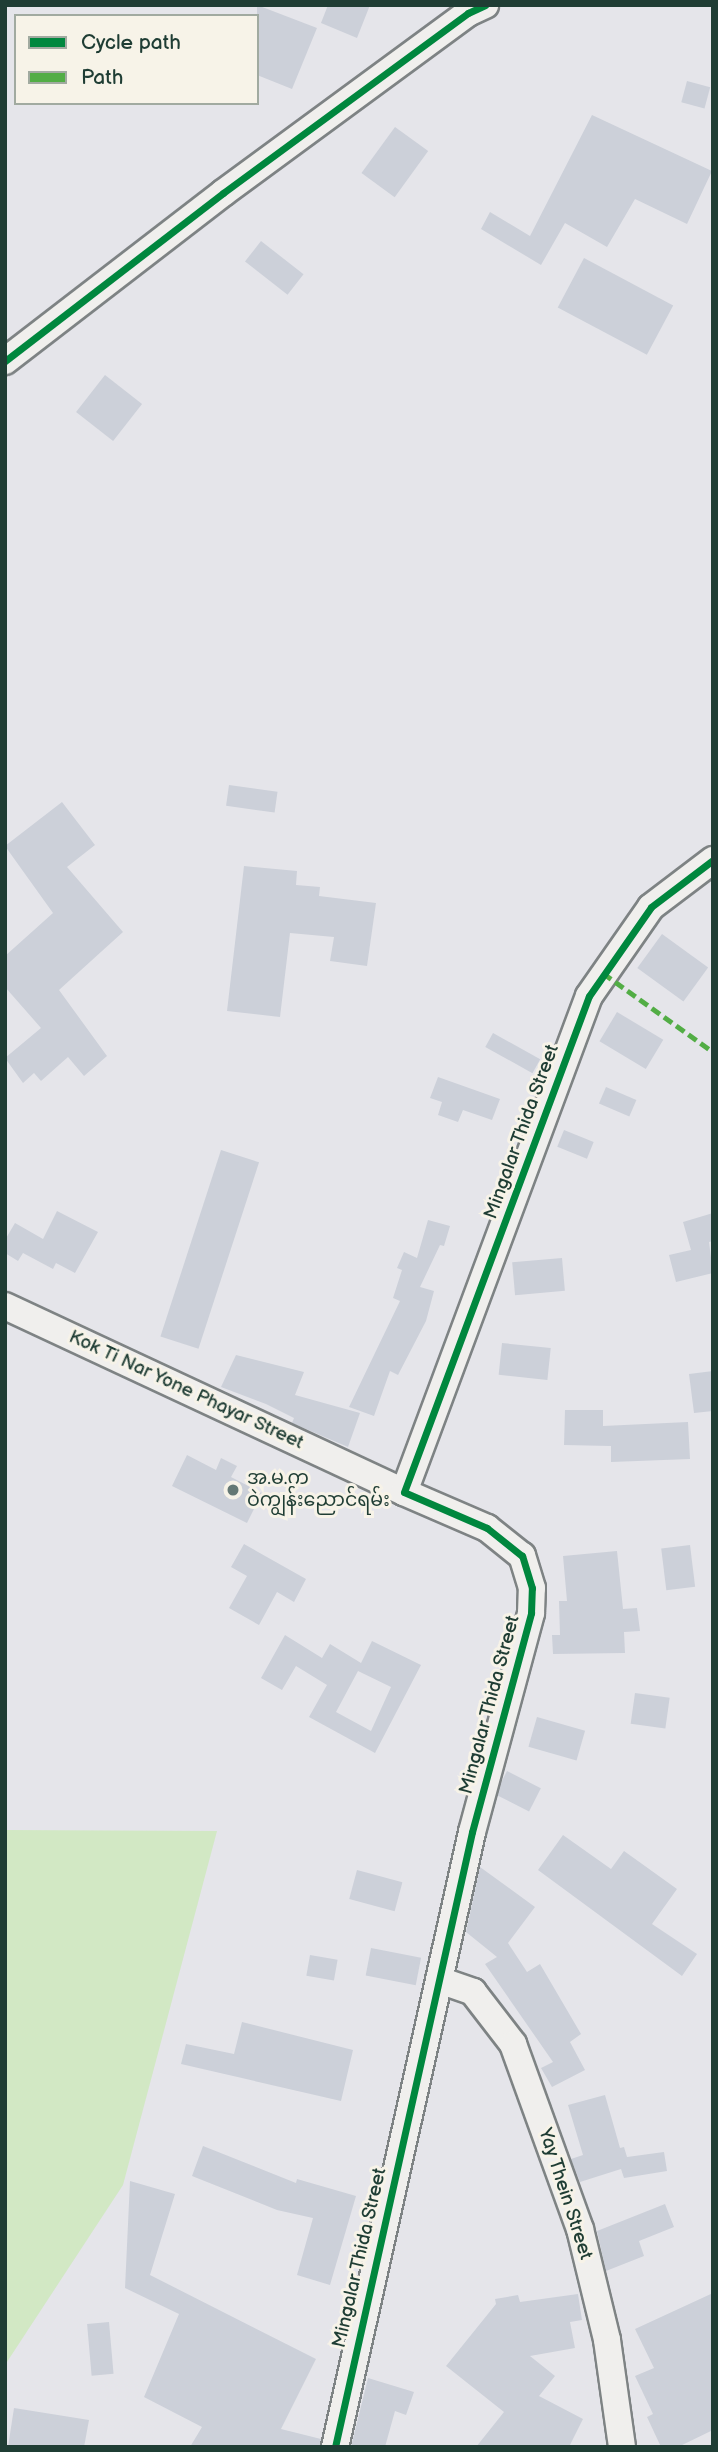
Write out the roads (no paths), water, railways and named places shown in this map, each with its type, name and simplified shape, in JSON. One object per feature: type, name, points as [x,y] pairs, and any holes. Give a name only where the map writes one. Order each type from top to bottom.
[{"type":"street","points":[[5,361],[476,8]]},
{"type":"street","name":"Mingalar Thida Street","points":[[335,2447],[472,1832],[531,1613],[532,1588],[522,1556],[487,1528],[404,1492],[589,996],[651,907],[713,860]]},
{"type":"street","name":"Kok Ti Nar Yone Phayar Street","points":[[5,1306],[404,1492]]},
{"type":"street","name":"Yay Thein Street","points":[[439,1980],[473,1992],[513,2044],[580,2229],[607,2340],[622,2447]]},
{"type":"place","name":"အ.မ.က ဝဲကျွန်းညောင်ရမ်း","points":[[233,1490]]}]
